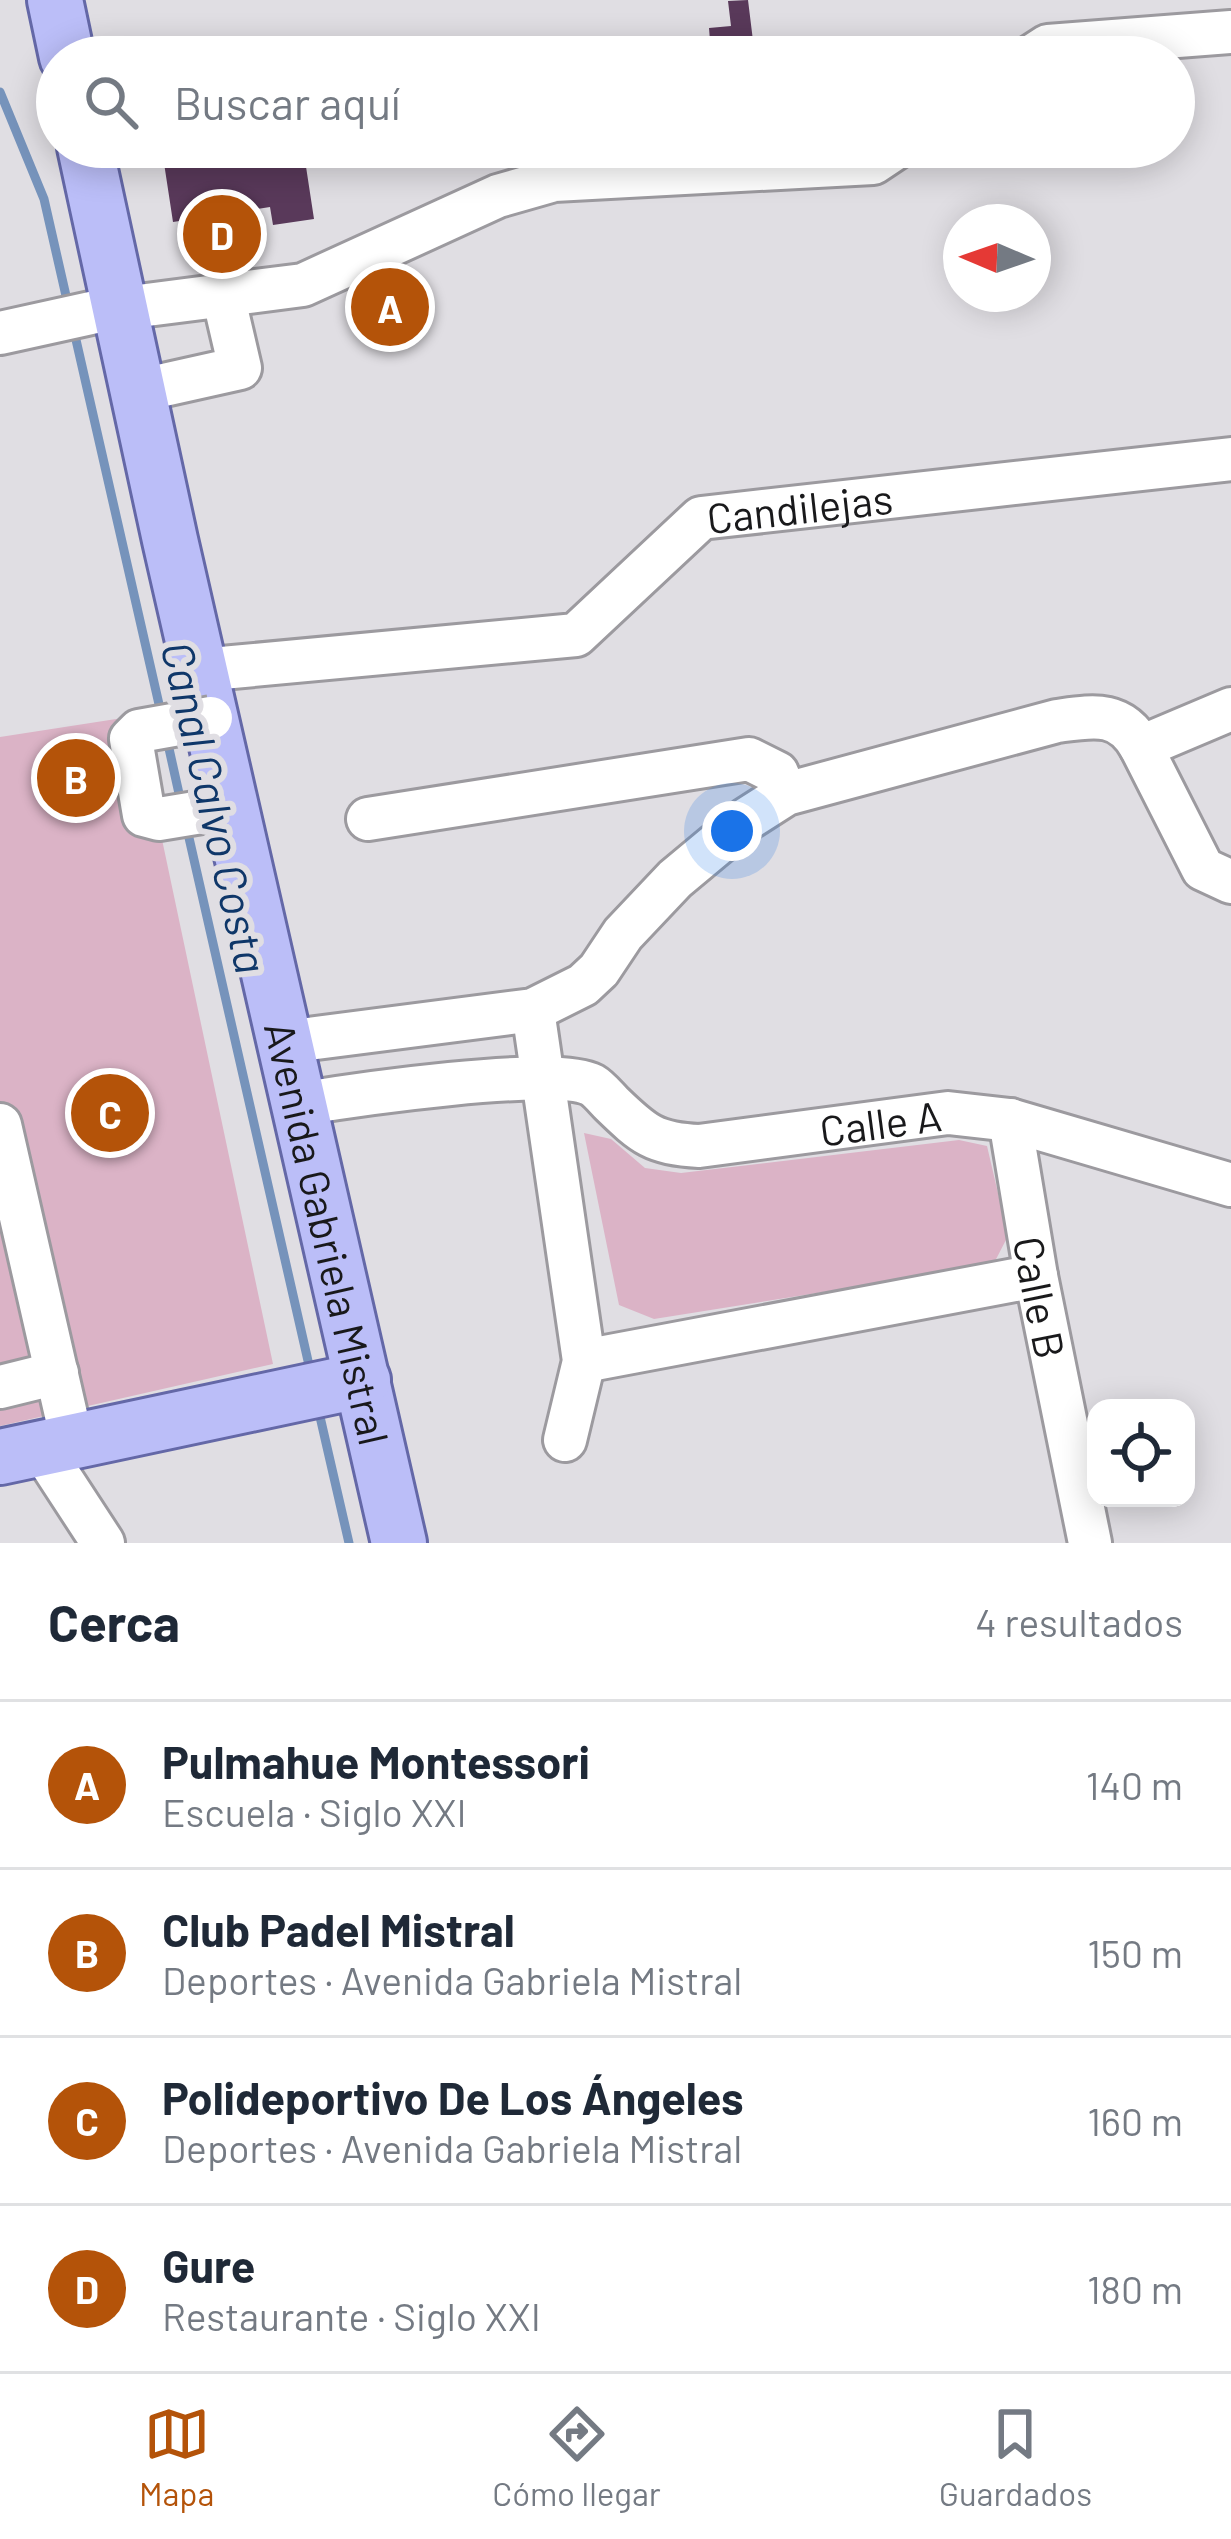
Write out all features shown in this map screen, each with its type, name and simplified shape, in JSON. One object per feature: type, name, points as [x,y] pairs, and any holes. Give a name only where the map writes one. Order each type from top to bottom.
[{"type":"main road","points":[[55,0],[63,36]]},
{"type":"main road","name":"Avenida Gabriela Mistral","points":[[89,168],[106,310],[137,391],[203,812],[285,1042],[299,1104],[332,1385],[399,1543]]},
{"type":"main road","points":[[38,1449],[332,1385]]},
{"type":"street","points":[[1179,36],[1231,32]]},
{"type":"street","points":[[20,328],[106,310],[302,285],[497,196],[554,180],[793,168]]},
{"type":"street","points":[[137,391],[240,368],[223,295]]},
{"type":"street","name":"Candilejas","points":[[187,710],[577,634],[700,518],[1231,460]]},
{"type":"street","points":[[1142,747],[1231,709]]},
{"type":"street","points":[[187,710],[131,739],[144,815],[154,819],[203,812]]},
{"type":"street","points":[[285,1042],[532,1010],[583,985],[675,879],[786,794],[1088,716],[1112,718],[1124,725],[1142,747],[1202,869],[1231,882]]},
{"type":"street","points":[[368,820],[739,760],[769,766],[786,794]]},
{"type":"street","points":[[532,1010],[584,1360],[566,1440]]},
{"type":"street","name":"Calle A","points":[[299,1104],[374,1092],[542,1078],[590,1084],[643,1133],[665,1144],[699,1146],[948,1113],[1010,1120],[1231,1185]]},
{"type":"street","name":"Calle B","points":[[1010,1120],[1090,1543]]},
{"type":"street","points":[[0,1125],[57,1373],[38,1449],[103,1543]]},
{"type":"street","points":[[584,1360],[1036,1276]]},
{"type":"street","points":[[0,1387],[57,1373]]},
{"type":"shaded area","points":[[142,715],[160,830],[273,1364],[0,1426],[0,737]]},
{"type":"shaded area","points":[[584,1133],[611,1139],[645,1168],[681,1173],[959,1140],[987,1146],[1008,1236],[993,1265],[654,1319],[619,1305]]},
{"type":"building","points":[[748,0],[752,36],[710,36],[709,28],[731,26],[728,1]]},
{"type":"building","points":[[165,168],[306,168],[314,219],[273,225],[270,207],[173,222]]},
{"type":"waterway","name":"Canal Calvo Costa","points":[[0,92],[44,199],[69,309]]},
{"type":"waterway","name":"Canal Calvo Costa","points":[[74,331],[161,713]]},
{"type":"waterway","name":"Canal Calvo Costa","points":[[166,735],[182,807]]},
{"type":"waterway","name":"Canal Calvo Costa","points":[[187,829],[311,1374]]},
{"type":"waterway","name":"Canal Calvo Costa","points":[[318,1408],[349,1543]]},
{"type":"place","name":"Gure","points":[[222,234]]},
{"type":"place","name":"Pulmahue Montessori","points":[[390,307]]},
{"type":"place","name":"Club Padel Mistral","points":[[76,778]]},
{"type":"place","name":"Polideportivo De Los Ángeles","points":[[110,1113]]}]
